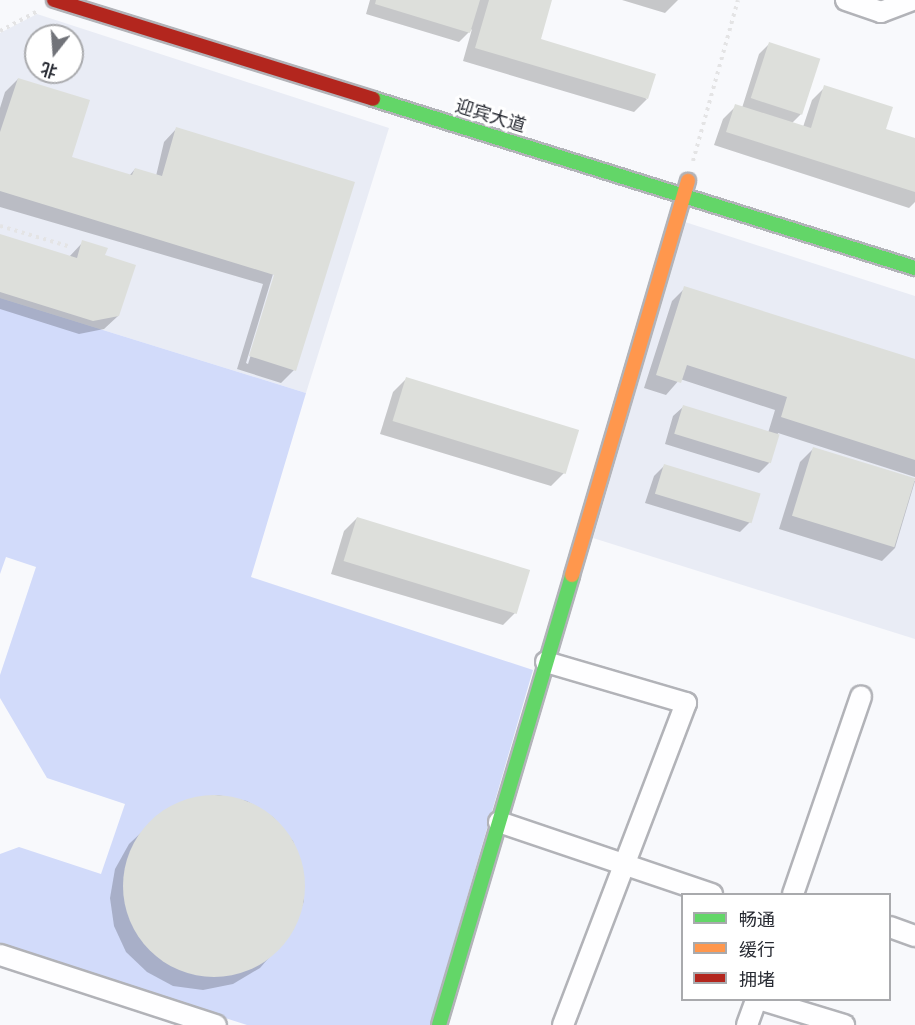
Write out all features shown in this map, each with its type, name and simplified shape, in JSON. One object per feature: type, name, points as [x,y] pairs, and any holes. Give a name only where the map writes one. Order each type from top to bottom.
[{"type":"main road","name":"迎宾大道","points":[[54,0],[915,268]]},
{"type":"main road","points":[[439,1025],[688,181]]},
{"type":"street","points":[[846,0],[881,12],[913,0]]},
{"type":"street","points":[[546,662],[686,703],[563,1025]]},
{"type":"street","points":[[793,893],[861,696]]},
{"type":"street","points":[[499,822],[623,867],[709,893]]},
{"type":"street","points":[[891,927],[915,936]]},
{"type":"street","points":[[0,955],[216,1025]]},
{"type":"street","points":[[747,1025],[755,1001]]},
{"type":"street","points":[[768,1001],[844,1025]]},
{"type":"path","points":[[688,181],[738,0]]},
{"type":"path","points":[[0,31],[36,12]]},
{"type":"path","points":[[0,226],[71,247]]},
{"type":"shaded area","points":[[37,14],[68,24],[24,24],[24,84],[84,84],[84,29],[389,128],[306,393],[0,298],[0,33]]},
{"type":"shaded area","points":[[685,222],[915,296],[915,639],[593,538]]},
{"type":"shaded area","points":[[0,298],[306,393],[251,577],[533,670],[430,1025],[247,1025],[0,946],[0,854],[19,847],[101,874],[125,804],[47,778],[0,698],[0,675],[36,567],[6,557],[0,574]]},
{"type":"building","points":[[376,0],[480,0],[470,33],[375,4]]},
{"type":"building","points":[[489,0],[552,0],[541,39],[656,74],[648,99],[475,48]]},
{"type":"building","points":[[769,42],[820,59],[802,115],[751,98]]},
{"type":"building","points":[[18,78],[24,80],[24,84],[38,84],[90,100],[72,157],[132,175],[135,168],[162,176],[176,127],[355,182],[296,371],[249,356],[274,275],[0,191],[0,132]]},
{"type":"building","points":[[824,85],[893,107],[886,129],[915,138],[915,192],[726,132],[735,104],[811,128]]},
{"type":"building","points":[[0,234],[77,258],[82,240],[108,248],[105,255],[136,265],[119,316],[93,321],[0,292]]},
{"type":"building","points":[[684,286],[915,359],[915,460],[781,417],[787,397],[687,365],[681,383],[656,375]]},
{"type":"building","points":[[406,377],[579,430],[566,474],[393,421]]},
{"type":"building","points":[[683,405],[780,435],[771,463],[674,434]]},
{"type":"building","points":[[813,447],[915,478],[894,547],[792,516]]},
{"type":"building","points":[[664,464],[761,494],[752,523],[655,494]]},
{"type":"building","points":[[357,517],[530,570],[517,614],[344,561]]},
{"type":"building","points":[[214,795],[249,802],[265,810],[278,822],[290,835],[298,851],[305,886],[298,921],[290,937],[278,950],[265,962],[249,970],[214,977],[179,970],[163,962],[150,950],[138,937],[130,921],[123,886],[130,851],[138,835],[150,822],[163,810],[179,802]]},
{"type":"traffic: fast","points":[[373,99],[915,268]]},
{"type":"traffic: fast","points":[[439,1025],[572,575]]},
{"type":"traffic: slow","points":[[572,575],[688,181]]},
{"type":"traffic: jam","points":[[54,0],[373,99]]}]
